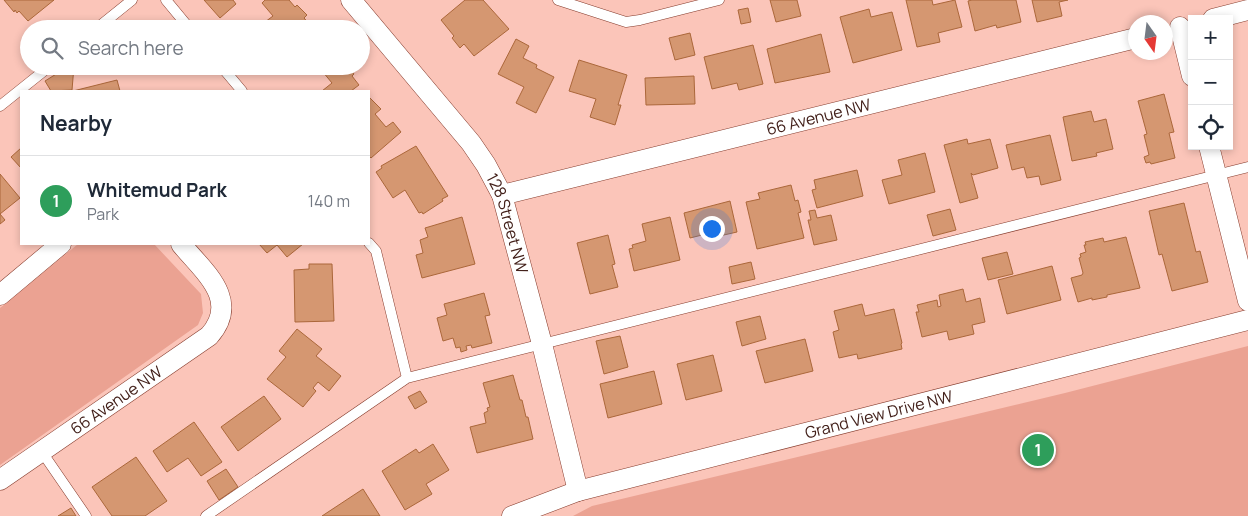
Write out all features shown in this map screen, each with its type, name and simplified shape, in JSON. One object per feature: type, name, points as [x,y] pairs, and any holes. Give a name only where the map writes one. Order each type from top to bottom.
[{"type":"street","name":"128 Street NW","points":[[351,0],[368,20]]},
{"type":"street","points":[[1229,15],[1248,10]]},
{"type":"street","name":"128 Street NW","points":[[370,23],[471,143],[486,165],[502,196],[542,344],[578,491]]},
{"type":"street","points":[[1179,27],[1188,61]]},
{"type":"street","name":"66 Avenue NW","points":[[502,196],[1128,40]]},
{"type":"street","points":[[1210,150],[1248,301]]},
{"type":"street","points":[[0,295],[60,245]]},
{"type":"street","name":"66 Avenue NW","points":[[0,480],[209,336],[216,329],[223,311],[222,301],[214,284],[182,245]]},
{"type":"street","name":"Grand View Drive NW","points":[[512,516],[578,491],[1248,320]]},
{"type":"lane","points":[[107,20],[132,0]]},
{"type":"lane","points":[[166,0],[183,20]]},
{"type":"lane","points":[[558,0],[626,22],[720,0]]},
{"type":"lane","points":[[0,106],[39,75]]},
{"type":"lane","points":[[229,75],[241,90]]},
{"type":"lane","points":[[206,516],[407,378],[1248,167]]},
{"type":"lane","points":[[370,244],[376,251],[407,378]]},
{"type":"lane","points":[[42,452],[86,516]]},
{"type":"shaded area","points":[[77,245],[155,245],[201,294],[203,313],[198,325],[0,465],[0,308]]},
{"type":"shaded area","points":[[1248,346],[1248,516],[573,516],[592,506],[1065,393]]},
{"type":"building","points":[[4,0],[54,0],[29,20],[19,11],[17,13],[15,10],[14,12]]},
{"type":"building","points":[[204,0],[233,0],[236,4],[220,18]]},
{"type":"building","points":[[265,0],[289,0],[295,7],[297,5],[307,15],[304,18],[306,20],[268,20],[273,16],[262,3]]},
{"type":"building","points":[[465,0],[483,0],[509,29],[474,56],[464,44],[460,48],[452,38],[454,36],[441,20]]},
{"type":"building","points":[[770,0],[797,0],[801,16],[776,22]]},
{"type":"building","points":[[906,0],[932,0],[933,5],[955,0],[962,27],[938,33],[940,42],[917,47]]},
{"type":"building","points":[[1016,0],[1021,22],[997,28],[996,25],[975,31],[968,1]]},
{"type":"building","points":[[1032,0],[1068,0],[1059,2],[1062,16],[1037,22]]},
{"type":"building","points":[[748,8],[751,22],[741,24],[738,10]]},
{"type":"building","points":[[869,9],[871,17],[892,12],[902,50],[853,63],[840,17]]},
{"type":"building","points":[[690,33],[695,55],[675,60],[669,38]]},
{"type":"building","points":[[821,34],[830,72],[775,83],[767,49]]},
{"type":"building","points":[[516,39],[529,46],[523,58],[537,65],[536,68],[554,77],[536,113],[516,103],[524,87],[498,74]]},
{"type":"building","points":[[753,45],[763,84],[739,90],[737,83],[712,89],[704,57]]},
{"type":"building","points":[[579,60],[627,75],[618,105],[621,105],[615,125],[590,117],[596,99],[569,91]]},
{"type":"building","points":[[55,75],[73,75],[72,90],[50,90],[45,81]]},
{"type":"building","points":[[325,75],[353,75],[359,85],[352,90],[323,90],[332,83]]},
{"type":"building","points":[[694,76],[695,104],[646,105],[645,78]]},
{"type":"building","points":[[117,80],[120,90],[77,90]]},
{"type":"building","points":[[1164,94],[1174,132],[1169,133],[1175,158],[1151,164],[1150,162],[1146,163],[1144,157],[1149,155],[1144,135],[1147,134],[1138,101]]},
{"type":"building","points":[[370,98],[381,109],[375,114],[386,127],[393,122],[401,132],[371,158]]},
{"type":"building","points":[[1091,111],[1094,122],[1106,119],[1113,149],[1096,153],[1097,156],[1072,161],[1063,117]]},
{"type":"building","points":[[1050,135],[1061,180],[1041,185],[1039,176],[1027,178],[1024,167],[1012,170],[1006,145]]},
{"type":"building","points":[[967,139],[968,144],[990,139],[998,168],[973,175],[971,173],[978,198],[960,203],[944,145]]},
{"type":"building","points":[[416,146],[448,196],[423,214],[422,212],[419,213],[405,190],[393,198],[376,172],[382,168],[381,166]]},
{"type":"building","points":[[20,149],[20,167],[11,157]]},
{"type":"building","points":[[925,153],[935,192],[889,204],[882,180],[902,175],[898,160]]},
{"type":"building","points":[[857,170],[863,196],[817,208],[812,190],[816,189],[814,180]]},
{"type":"building","points":[[0,174],[20,198],[0,214]]},
{"type":"building","points":[[791,185],[795,201],[798,200],[801,212],[798,213],[804,238],[757,249],[746,202],[760,199],[758,193]]},
{"type":"building","points":[[730,201],[737,232],[715,237],[714,232],[690,238],[684,213]]},
{"type":"building","points":[[1184,203],[1196,252],[1200,251],[1208,282],[1172,291],[1162,254],[1159,255],[1149,211]]},
{"type":"building","points":[[950,209],[956,230],[933,236],[927,215]]},
{"type":"building","points":[[815,210],[817,218],[831,215],[837,240],[814,245],[808,220],[811,220],[809,211]]},
{"type":"building","points":[[0,214],[5,220],[0,224]]},
{"type":"building","points":[[462,217],[475,264],[422,278],[416,255],[423,253],[420,240],[428,237],[425,228]]},
{"type":"building","points":[[670,217],[680,260],[634,271],[629,249],[633,248],[632,245],[646,241],[642,224]]},
{"type":"building","points":[[608,235],[615,264],[612,265],[618,287],[590,294],[577,243]]},
{"type":"building","points":[[1126,237],[1140,288],[1107,295],[1107,297],[1092,300],[1092,298],[1078,302],[1071,278],[1083,273],[1079,258],[1081,257],[1080,254],[1086,252],[1085,242],[1103,238],[1104,242]]},
{"type":"building","points":[[260,245],[277,245],[267,253]]},
{"type":"building","points":[[277,245],[302,245],[287,257]]},
{"type":"building","points":[[1007,252],[1013,274],[988,280],[982,258]]},
{"type":"building","points":[[751,262],[755,279],[732,284],[729,267]]},
{"type":"building","points":[[309,264],[332,264],[334,321],[295,322],[294,270],[309,269]]},
{"type":"building","points":[[1052,266],[1061,300],[1007,314],[998,280]]},
{"type":"building","points":[[963,289],[966,302],[980,298],[985,322],[972,325],[974,334],[949,340],[947,331],[922,337],[916,312],[919,312],[917,305],[937,300],[938,307],[941,306],[939,295]]},
{"type":"building","points":[[484,293],[490,315],[485,316],[492,343],[472,348],[471,345],[466,346],[467,350],[461,352],[460,347],[456,348],[453,338],[443,341],[437,318],[447,315],[444,304]]},
{"type":"building","points":[[862,304],[865,316],[894,309],[902,349],[858,359],[857,354],[839,358],[833,332],[839,330],[834,311]]},
{"type":"building","points":[[760,316],[766,339],[742,346],[736,322]]},
{"type":"building","points":[[297,329],[322,349],[316,356],[341,376],[329,391],[318,382],[313,388],[316,391],[303,407],[267,379],[286,357],[279,351]]},
{"type":"building","points":[[620,336],[628,367],[604,374],[596,341]]},
{"type":"building","points":[[805,339],[813,371],[765,383],[756,351]]},
{"type":"building","points":[[713,355],[722,391],[686,400],[677,364]]},
{"type":"building","points":[[654,371],[662,404],[608,418],[600,384]]},
{"type":"building","points":[[513,375],[526,417],[528,417],[533,439],[477,453],[470,427],[486,423],[484,413],[490,407],[483,383]]},
{"type":"building","points":[[420,391],[427,402],[415,409],[408,397]]},
{"type":"building","points":[[264,396],[281,419],[238,451],[221,427]]},
{"type":"building","points":[[194,422],[222,462],[201,476],[188,458],[167,472],[153,451]]},
{"type":"building","points":[[433,444],[449,470],[426,484],[432,494],[405,510],[382,471],[416,449],[419,453]]},
{"type":"building","points":[[136,457],[167,501],[145,516],[112,516],[92,487]]},
{"type":"building","points":[[226,469],[238,487],[219,500],[207,481]]},
{"type":"building","points":[[363,489],[380,516],[322,516]]},
{"type":"building","points":[[71,508],[76,516],[58,516]]},
{"type":"place","name":"Whitemud Park","points":[[1038,450]]}]
